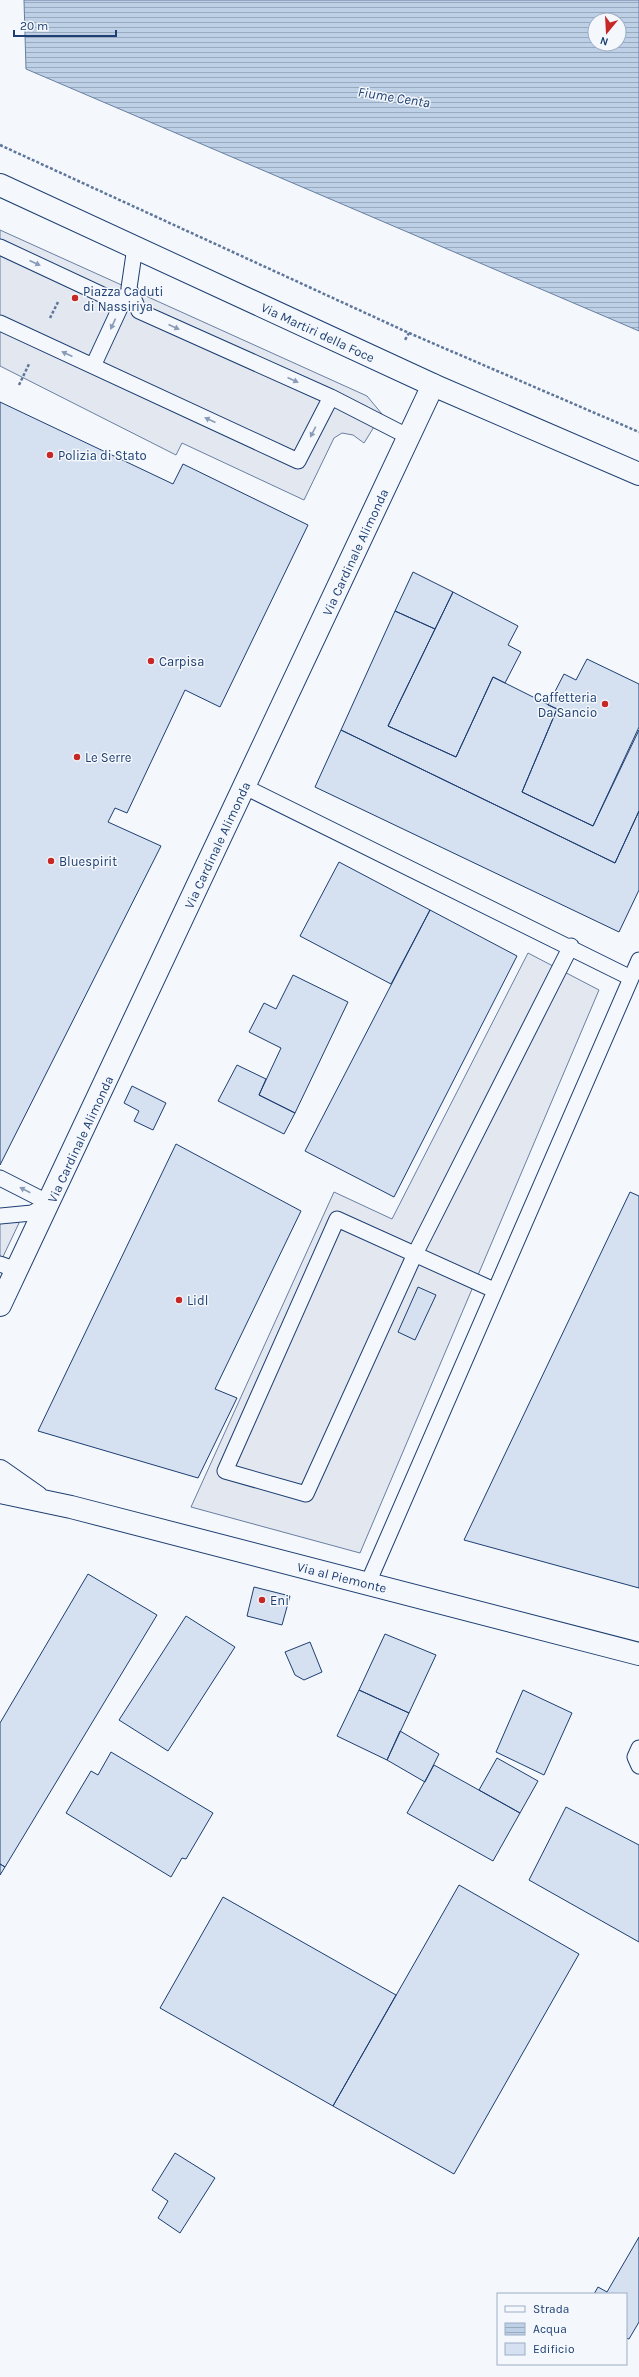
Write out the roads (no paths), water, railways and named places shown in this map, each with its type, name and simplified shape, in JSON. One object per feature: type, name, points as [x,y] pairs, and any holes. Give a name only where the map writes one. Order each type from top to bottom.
[{"type":"main road","name":"Via Martiri della Foce","points":[[0,185],[433,385],[639,474]]},
{"type":"main road","name":"Via Cardinale Alimonda","points":[[0,1305],[8,1267],[49,1203],[433,385]]},
{"type":"main road","name":"Via al Piemonte","points":[[0,1471],[45,1502]]},
{"type":"main road","name":"Via al Piemonte","points":[[0,1492],[71,1507],[639,1654]]},
{"type":"lane","points":[[0,247],[122,304]]},
{"type":"lane","points":[[92,366],[129,288],[135,247]]},
{"type":"lane","points":[[129,288],[139,311],[331,397],[409,437]]},
{"type":"lane","points":[[0,323],[298,461],[331,397]]},
{"type":"lane","points":[[245,787],[571,946],[631,978]]},
{"type":"lane","points":[[494,1290],[415,1254],[337,1219],[225,1471],[306,1494],[415,1254],[571,946]]},
{"type":"lane","points":[[368,1583],[494,1290],[639,960]]},
{"type":"lane","points":[[0,1178],[49,1203]]},
{"type":"lane","points":[[0,1216],[32,1213],[49,1203]]},
{"type":"lane","points":[[639,1748],[635,1757],[639,1766]]},
{"type":"water","name":"Fiume Centa","points":[[24,0],[639,0],[639,331],[26,69]]},
{"type":"place","name":"Piazza Caduti di Nassiriya","points":[[75,298]]},
{"type":"place","name":"Polizia di Stato","points":[[50,455]]},
{"type":"place","name":"Carpisa","points":[[151,661]]},
{"type":"place","name":"Caffetteria Da Sancio","points":[[605,704]]},
{"type":"place","name":"Le Serre","points":[[77,757]]},
{"type":"place","name":"Bluespirit","points":[[51,861]]},
{"type":"place","name":"Lidl","points":[[179,1300]]},
{"type":"place","name":"Eni","points":[[262,1600]]}]
